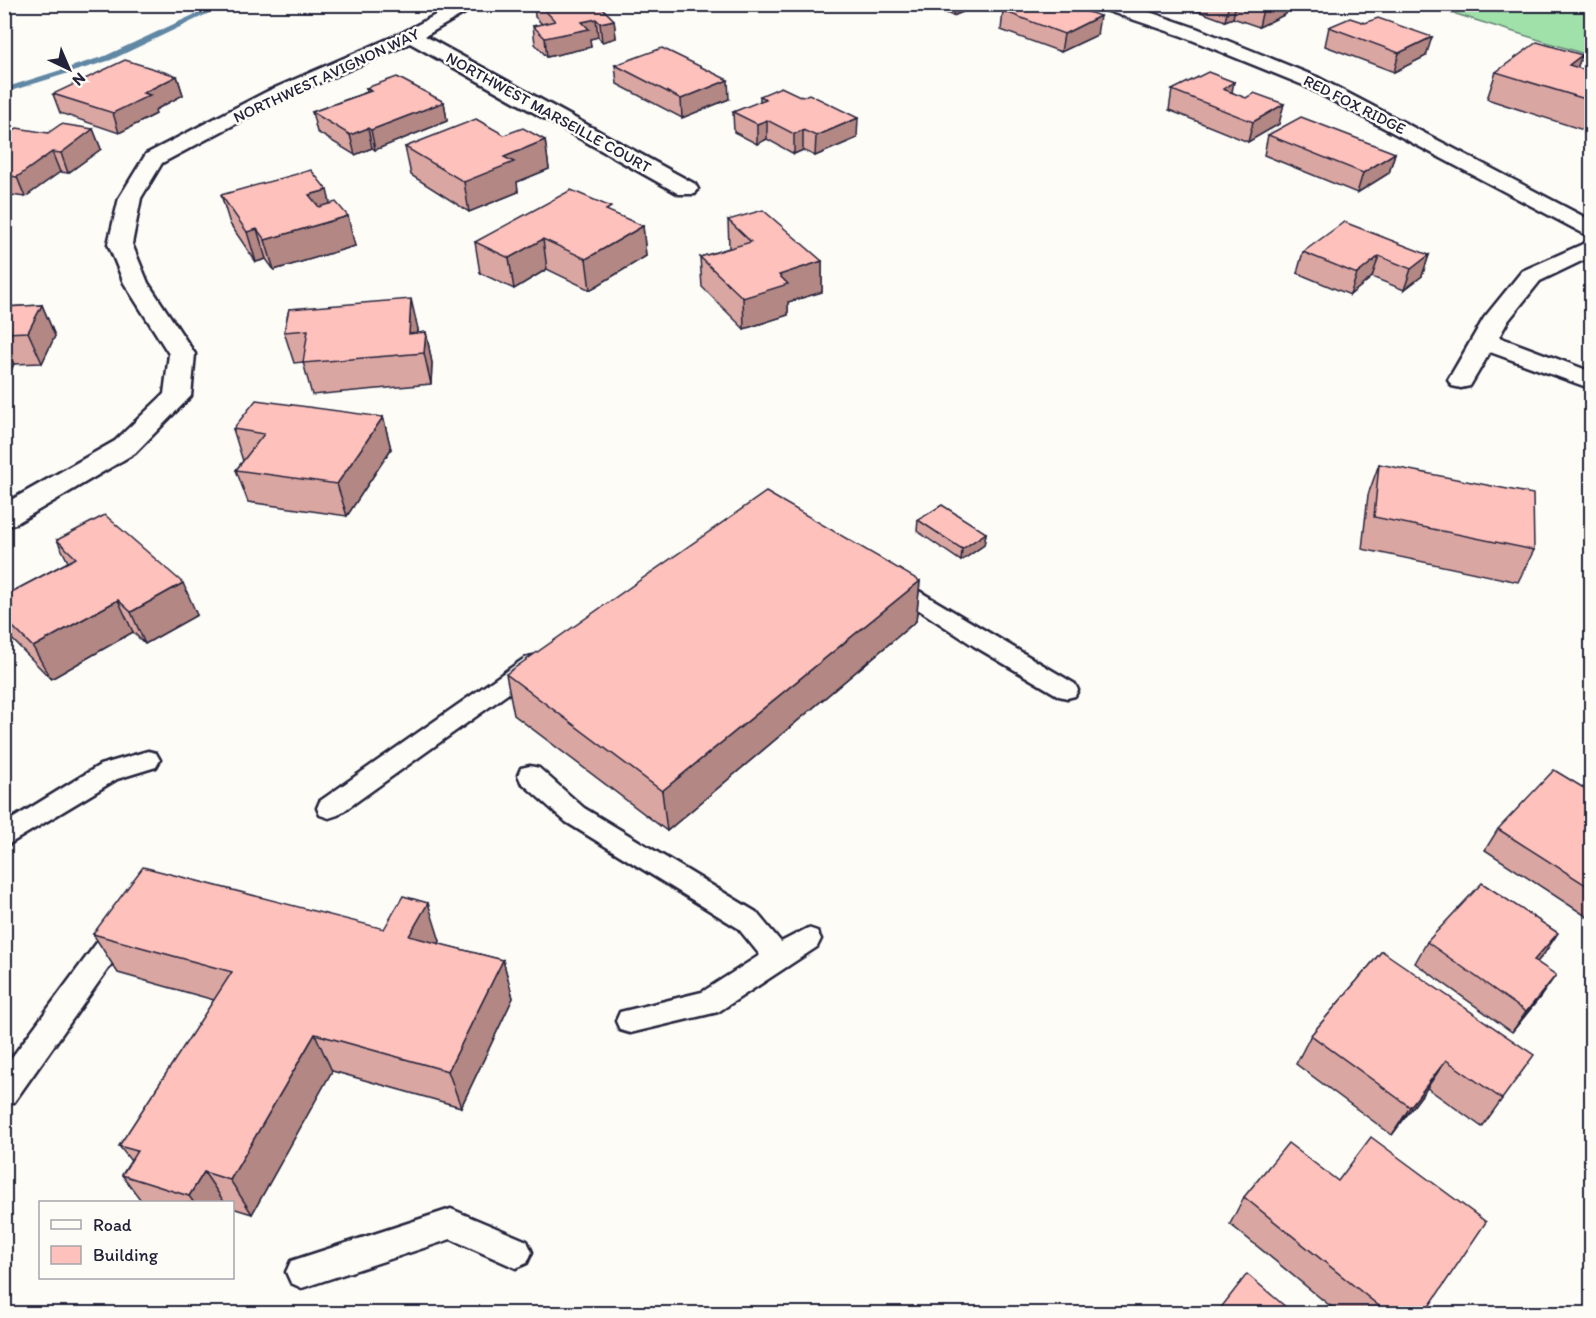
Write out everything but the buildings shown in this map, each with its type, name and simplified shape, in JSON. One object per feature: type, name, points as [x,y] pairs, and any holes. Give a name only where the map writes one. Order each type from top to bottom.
[{"type":"street","name":"NORTHWEST AVIGNON WAY","points":[[4,517],[125,447],[177,396],[182,354],[136,283],[120,244],[130,198],[154,159],[275,95],[411,36],[471,4]]},
{"type":"street","name":"RED FOX RIDGE","points":[[1106,4],[1189,32],[1310,81],[1592,231]]},
{"type":"street","name":"NORTHWEST MARSEILLE COURT","points":[[411,36],[687,189]]},
{"type":"street","points":[[1461,380],[1512,297],[1531,276],[1592,247]]},
{"type":"street","points":[[1484,341],[1592,381]]},
{"type":"lane","points":[[875,571],[982,640],[1067,690]]},
{"type":"lane","points":[[329,808],[550,651]]},
{"type":"lane","points":[[4,837],[109,772],[148,760]]},
{"type":"lane","points":[[530,775],[575,815],[747,921],[778,958]]},
{"type":"lane","points":[[630,1021],[708,1003],[807,939]]},
{"type":"lane","points":[[4,1092],[113,941]]},
{"type":"lane","points":[[302,1272],[451,1224],[516,1252]]},
{"type":"green space","points":[[1427,5],[1591,5],[1591,56]]},
{"type":"waterway","points":[[4,91],[108,58],[225,4]]}]
